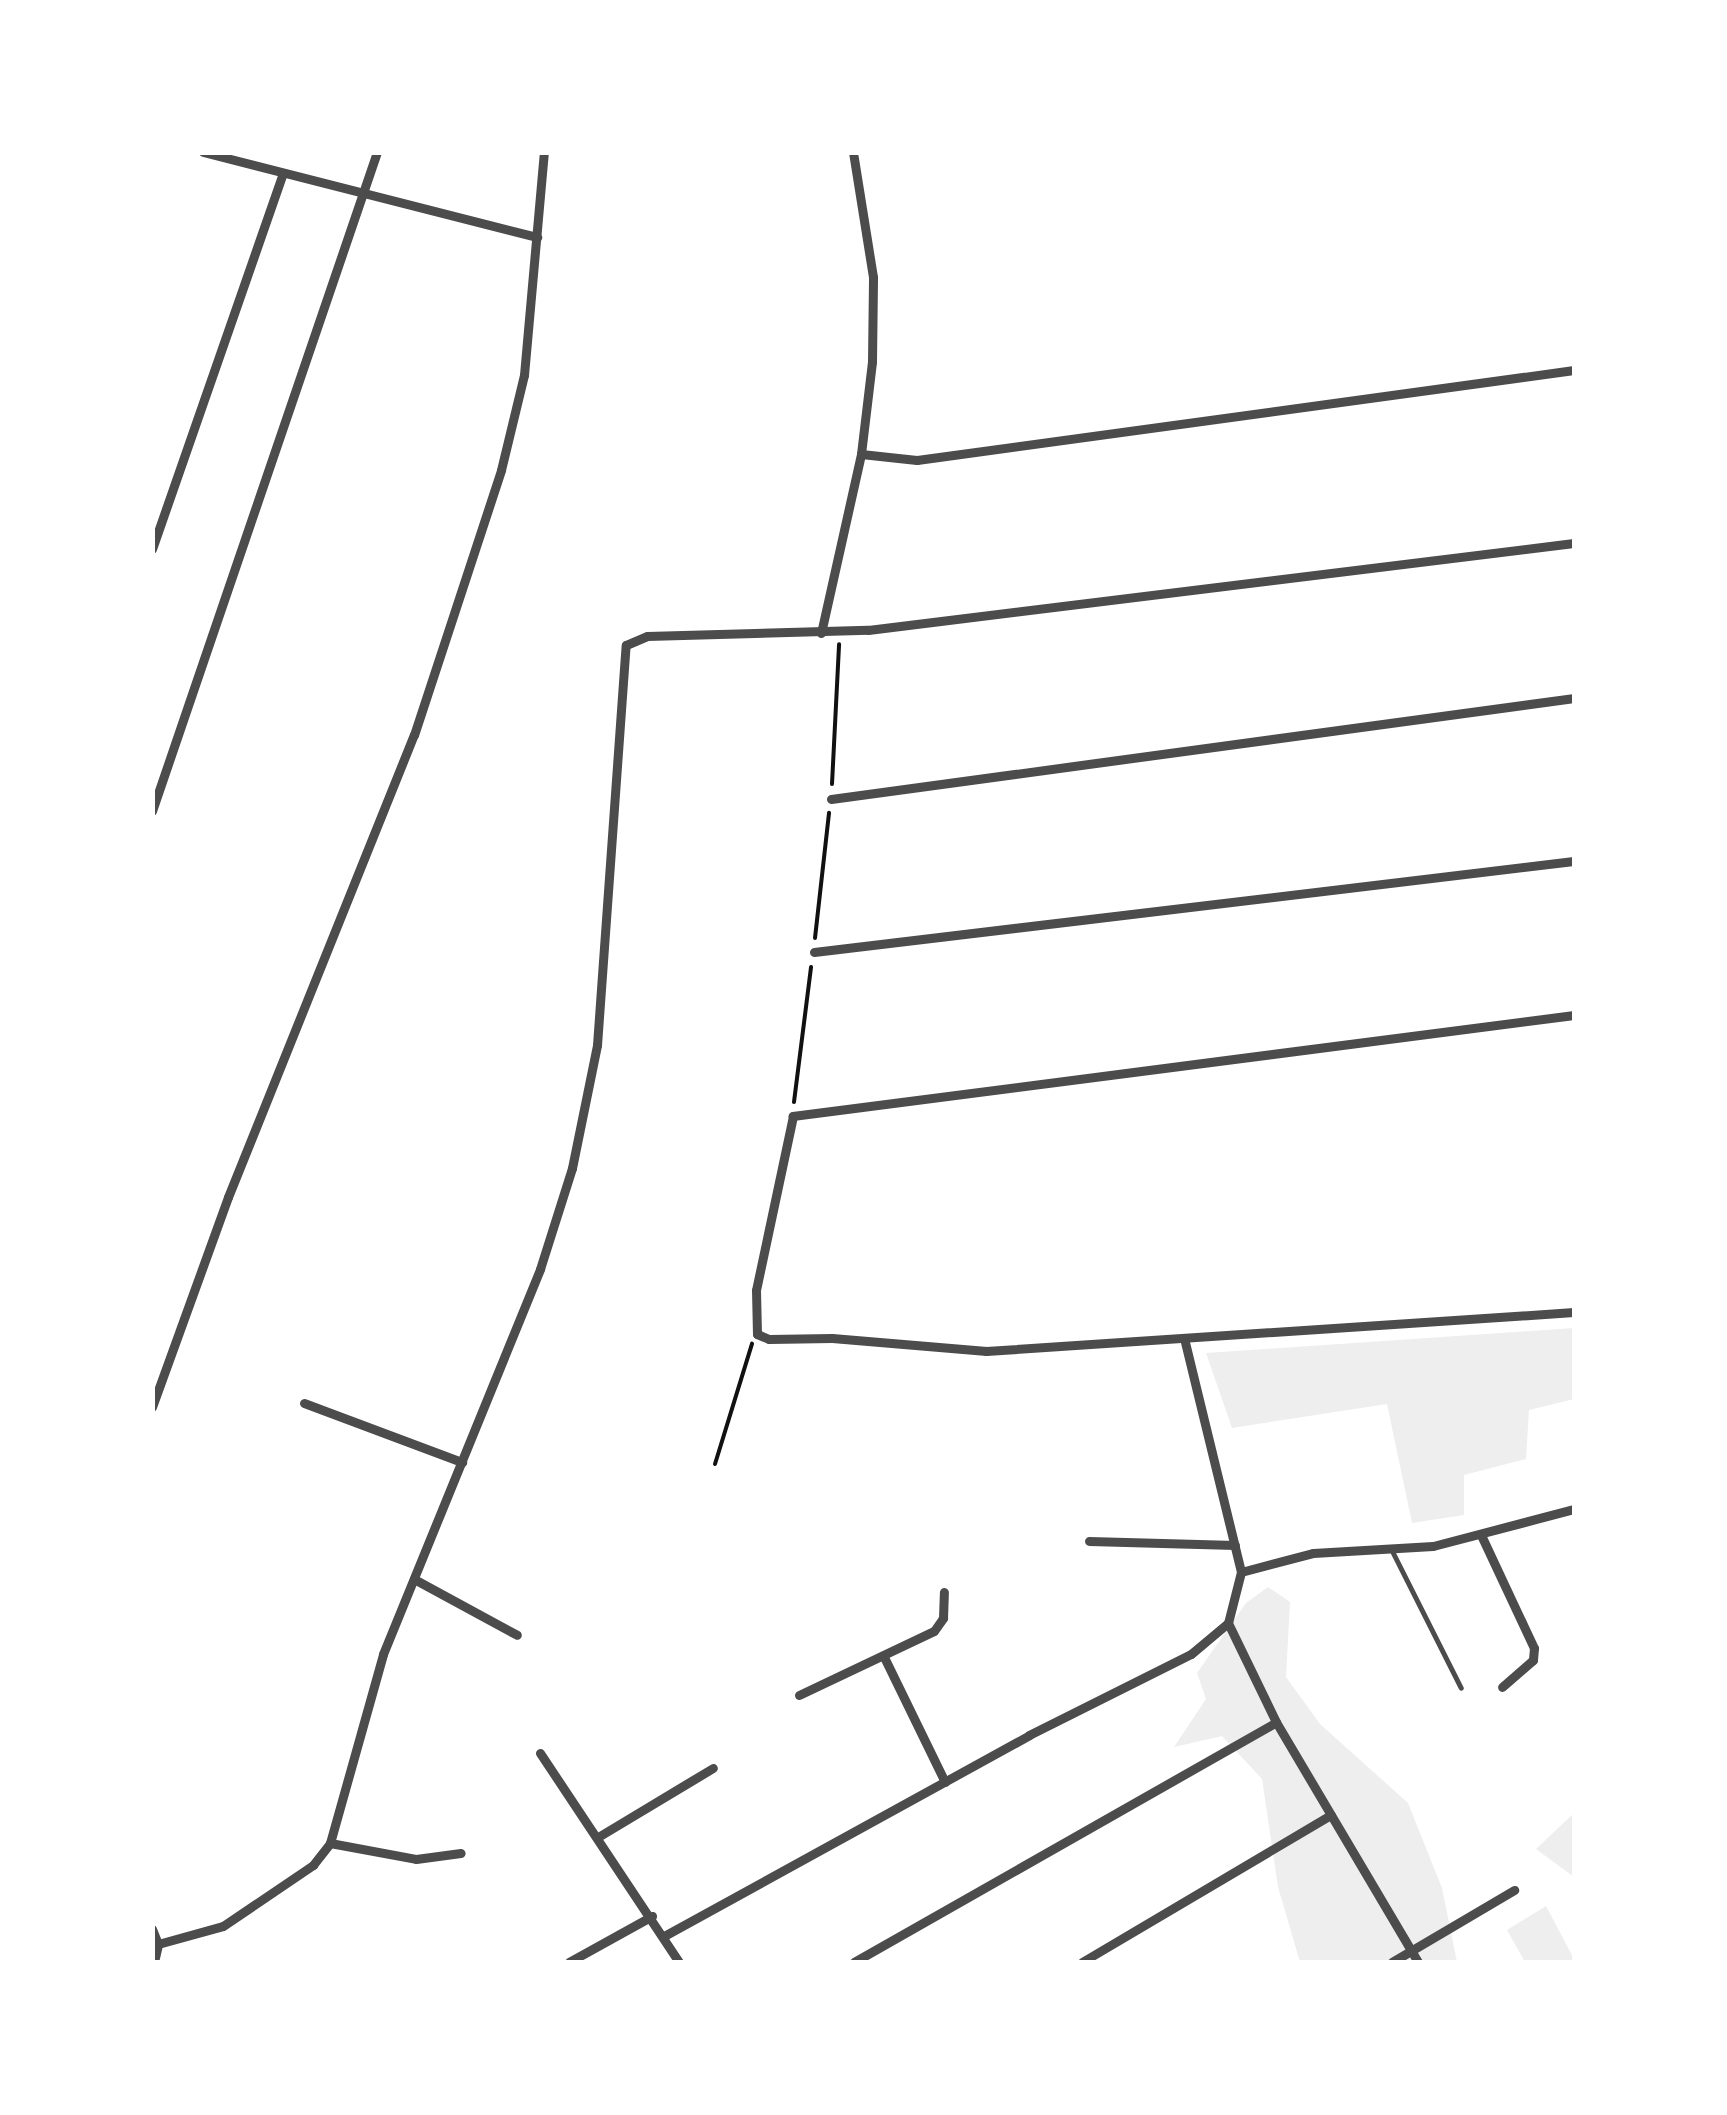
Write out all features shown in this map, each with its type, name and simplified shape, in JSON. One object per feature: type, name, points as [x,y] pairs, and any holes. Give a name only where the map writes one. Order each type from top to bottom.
[{"type":"street","points":[[203,152],[536,236]]},
{"type":"street","points":[[152,811],[366,194],[377,152]]},
{"type":"street","points":[[152,1407],[228,1197],[414,735],[476,546],[524,375],[544,152]]},
{"type":"street","points":[[820,633],[861,454],[872,362],[872,277],[853,152]]},
{"type":"street","points":[[152,549],[283,173]]},
{"type":"street","points":[[861,454],[917,460],[1574,370]]},
{"type":"street","points":[[158,1944],[223,1926],[313,1865],[330,1843],[384,1654],[540,1269],[592,1080],[621,788],[626,645],[647,636],[839,632],[1574,543]]},
{"type":"street","points":[[831,799],[1574,698]]},
{"type":"street","points":[[814,952],[1574,861]]},
{"type":"street","points":[[1574,1015],[793,1116],[756,1290],[756,1334],[784,1341],[832,1338],[986,1351],[1574,1312]]},
{"type":"street","points":[[664,1936],[945,1782],[1191,1654],[1228,1623],[1240,1572],[1184,1338]]},
{"type":"street","points":[[304,1403],[462,1462]]},
{"type":"street","points":[[1240,1572],[1314,1552],[1391,1548],[1481,1534],[1574,1509]]},
{"type":"street","points":[[1481,1534],[1534,1648],[1534,1660],[1502,1687]]},
{"type":"street","points":[[1089,1541],[1235,1544]]},
{"type":"street","points":[[414,1579],[517,1635]]},
{"type":"street","points":[[799,1695],[934,1631],[944,1618],[944,1592]]},
{"type":"street","points":[[1228,1623],[1276,1722],[1418,1962]]},
{"type":"street","points":[[884,1657],[945,1782]]},
{"type":"street","points":[[854,1962],[1276,1722]]},
{"type":"street","points":[[540,1753],[652,1916],[678,1962]]},
{"type":"street","points":[[598,1837],[714,1768]]},
{"type":"street","points":[[1082,1962],[1331,1815]]},
{"type":"street","points":[[330,1843],[416,1859],[461,1853]]},
{"type":"street","points":[[1392,1962],[1514,1890]]},
{"type":"street","points":[[569,1962],[652,1916]]},
{"type":"street","points":[[152,1929],[158,1944],[154,1962]]},
{"type":"lane","points":[[1391,1548],[1461,1688]]},
{"type":"path","points":[[793,1116],[831,799],[839,632]]},
{"type":"path","points":[[714,1464],[756,1334]]},
{"type":"shaded area","points":[[1574,1328],[1574,1399],[1529,1410],[1526,1459],[1464,1475],[1464,1515],[1412,1523],[1387,1404],[1232,1428],[1206,1353]]},
{"type":"shaded area","points":[[1268,1587],[1290,1602],[1286,1677],[1320,1724],[1408,1803],[1442,1888],[1457,1962],[1300,1962],[1278,1887],[1262,1779],[1222,1736],[1174,1747],[1206,1699],[1197,1673],[1246,1603]]},
{"type":"shaded area","points":[[1574,1813],[1574,1877],[1536,1849]]},
{"type":"shaded area","points":[[1546,1906],[1574,1962],[1525,1962],[1507,1930]]}]
